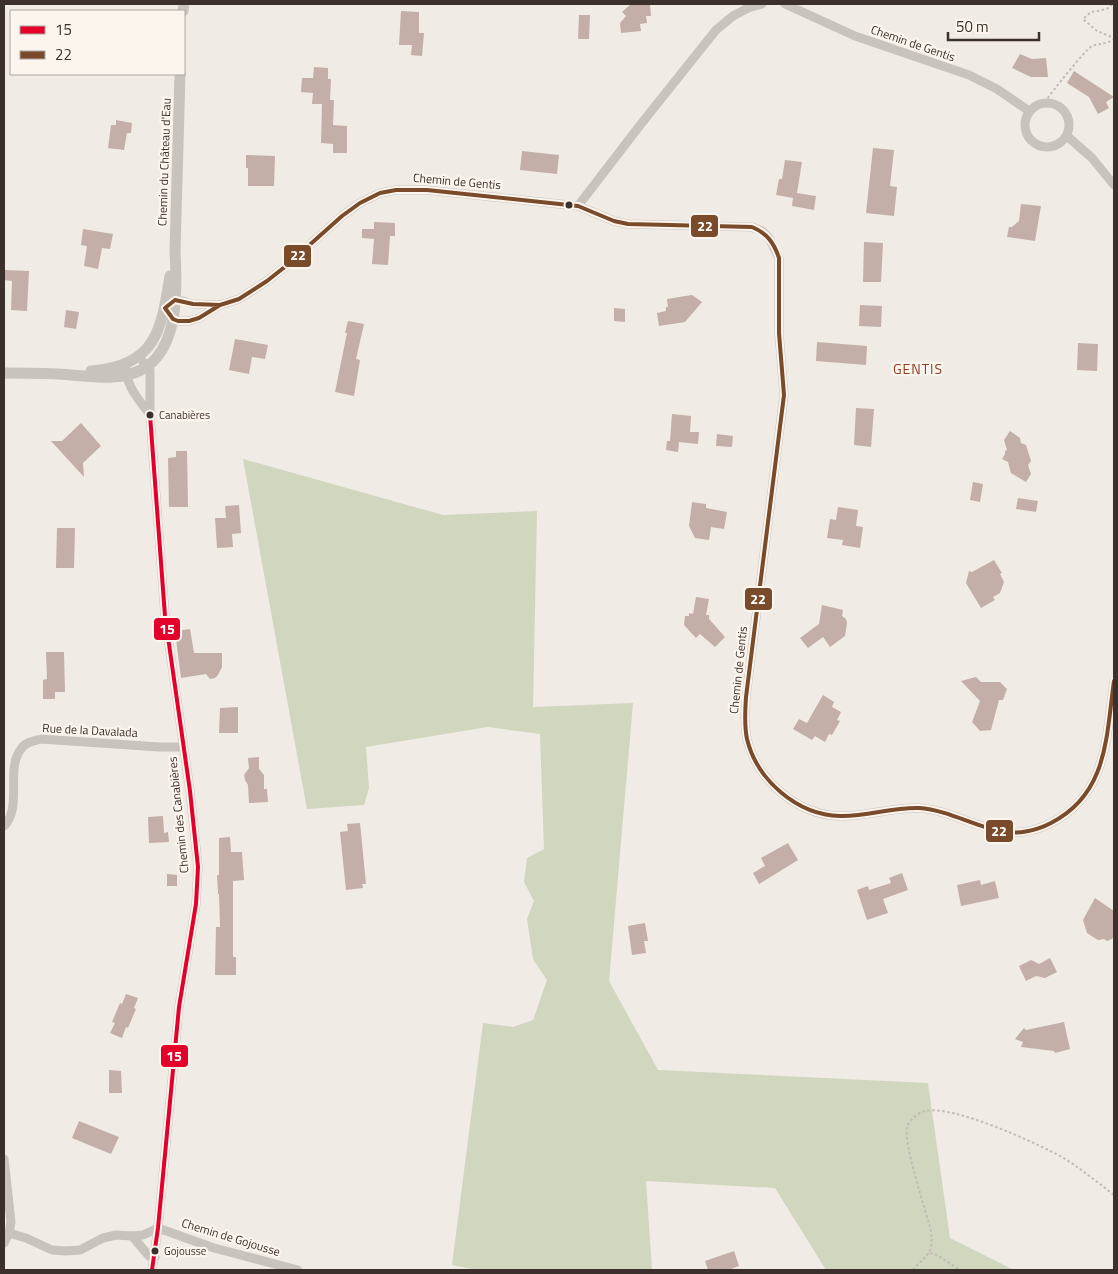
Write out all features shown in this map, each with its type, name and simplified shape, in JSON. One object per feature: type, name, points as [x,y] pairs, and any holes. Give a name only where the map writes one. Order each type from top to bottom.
[{"type":"street","points":[[578,206],[640,124],[716,30],[733,16],[748,8],[762,4]]},
{"type":"street","name":"Chemin de Gentis","points":[[785,4],[855,36],[969,75],[997,89],[1029,111]]},
{"type":"street","name":"Chemin du Château d'Eau","points":[[131,366],[147,366],[162,352],[173,319],[176,276],[180,75]]},
{"type":"street","points":[[1045,102],[1055,104],[1064,110],[1069,120],[1069,129],[1066,136],[1062,142],[1052,147],[1041,146],[1029,138],[1025,128],[1029,111],[1036,105],[1045,102]]},
{"type":"street","points":[[1066,136],[1092,158],[1114,185]]},
{"type":"street","name":"Chemin de Gentis","points":[[173,319],[184,321],[199,318],[220,306],[239,299],[267,282],[342,216],[360,203],[380,194],[396,190],[411,189],[578,206],[614,221],[628,224],[752,227],[762,231],[769,238],[779,258],[779,334],[784,395],[746,697],[745,719],[747,739],[754,758],[764,775],[777,790],[797,805],[819,813],[839,816],[891,809],[920,808],[1001,832],[1025,832],[1043,827],[1059,819],[1075,806],[1096,778],[1106,746],[1114,681]]},
{"type":"street","name":"Chemin du Château d'Eau","points":[[131,366],[148,347],[157,334],[162,322],[175,251]]},
{"type":"street","points":[[173,319],[165,308],[175,300]]},
{"type":"street","name":"Chemin de Gentis","points":[[175,300],[193,304],[220,306]]},
{"type":"street","points":[[4,373],[60,374],[131,366],[133,391],[150,415]]},
{"type":"street","name":"Chemin des Canabières","points":[[147,366],[150,370],[151,379],[150,415],[165,616],[198,867],[196,904],[178,1007],[158,1228],[152,1270]]},
{"type":"street","name":"Rue de la Davalada","points":[[4,826],[12,815],[16,761],[21,748],[30,742],[41,739],[159,747],[183,746]]},
{"type":"street","points":[[4,1159],[11,1222],[9,1233],[4,1243]]},
{"type":"street","points":[[9,1233],[26,1238],[52,1250],[65,1252],[80,1250],[103,1238],[116,1234],[143,1235],[158,1228]]},
{"type":"street","name":"Chemin de Gojousse","points":[[158,1228],[214,1248],[298,1270]]},
{"type":"street","points":[[132,1236],[149,1256],[155,1257]]},
{"type":"path","points":[[1045,102],[1083,53],[1092,46],[1107,44],[1114,39],[1097,31],[1083,20],[1091,12],[1107,9],[1113,5]]},
{"type":"path","points":[[913,1270],[930,1253],[933,1244],[907,1143],[907,1128],[911,1119],[926,1111],[955,1112],[1034,1142],[1064,1158],[1114,1195]]},
{"type":"path","points":[[930,1253],[937,1255],[960,1270]]},
{"type":"green space","points":[[243,459],[443,515],[537,511],[533,707],[633,703],[609,981],[658,1070],[928,1083],[950,1238],[1014,1270],[826,1270],[775,1188],[646,1181],[652,1270],[476,1270],[452,1265],[483,1023],[513,1027],[533,1020],[547,980],[533,959],[527,919],[534,901],[524,882],[527,858],[544,849],[540,734],[488,727],[366,747],[369,788],[364,805],[307,809]]},
{"type":"building","points":[[631,4],[650,4],[651,16],[646,16],[647,23],[640,24],[641,31],[621,33],[620,23],[626,16],[622,12]]},
{"type":"building","points":[[401,11],[419,12],[419,33],[424,33],[422,56],[411,55],[412,45],[399,45]]},
{"type":"building","points":[[579,15],[590,15],[589,39],[578,39]]},
{"type":"building","points":[[1020,54],[1032,59],[1046,58],[1048,77],[1031,77],[1012,68]]},
{"type":"building","points":[[314,67],[328,68],[328,79],[331,79],[330,100],[334,100],[333,125],[347,126],[347,153],[333,153],[333,144],[321,143],[322,104],[312,104],[313,93],[301,92],[302,78],[313,78]]},
{"type":"building","points":[[1074,71],[1114,97],[1106,102],[1109,108],[1098,114],[1089,97],[1067,83]]},
{"type":"building","points":[[116,120],[132,123],[131,133],[127,133],[124,150],[108,148],[111,125],[116,125]]},
{"type":"building","points":[[873,148],[894,150],[890,186],[897,187],[894,216],[866,213]]},
{"type":"building","points":[[522,151],[559,155],[557,174],[520,170]]},
{"type":"building","points":[[246,155],[275,156],[274,186],[248,186]]},
{"type":"building","points":[[785,160],[802,162],[797,193],[816,196],[814,210],[792,206],[793,198],[776,195],[779,179],[782,179]]},
{"type":"building","points":[[1021,204],[1041,206],[1035,241],[1007,237],[1009,227],[1012,227],[1019,221]]},
{"type":"building","points":[[374,222],[395,223],[395,236],[390,236],[388,265],[372,264],[374,239],[362,238],[362,229],[374,229]]},
{"type":"building","points":[[83,229],[113,234],[110,249],[102,248],[98,269],[84,266],[87,246],[81,245]]},
{"type":"building","points":[[864,242],[883,243],[881,282],[863,282]]},
{"type":"building","points":[[4,270],[29,271],[27,311],[11,310],[12,281],[4,280]]},
{"type":"building","points":[[692,295],[702,302],[685,322],[659,326],[657,313],[666,311],[666,307],[668,307],[667,299]]},
{"type":"building","points":[[860,305],[882,306],[881,327],[859,326]]},
{"type":"building","points":[[614,308],[625,309],[625,322],[614,321]]},
{"type":"building","points":[[66,310],[79,312],[76,329],[64,327]]},
{"type":"building","points":[[348,321],[364,324],[356,359],[360,360],[354,396],[335,392]]},
{"type":"building","points":[[235,339],[268,345],[265,359],[252,357],[249,374],[229,370]]},
{"type":"building","points":[[817,342],[867,346],[866,365],[816,361]]},
{"type":"building","points":[[1078,343],[1098,344],[1097,371],[1077,370]]},
{"type":"building","points":[[856,408],[874,409],[871,447],[854,445]]},
{"type":"building","points":[[672,414],[691,416],[690,432],[699,432],[698,444],[679,442],[678,452],[666,450],[667,441],[670,441]]},
{"type":"building","points":[[81,423],[101,446],[83,463],[84,477],[51,441],[62,441]]},
{"type":"building","points":[[1010,431],[1020,438],[1021,443],[1026,445],[1031,461],[1028,465],[1031,474],[1026,482],[1011,473],[1008,462],[1002,459],[1007,450],[1004,440]]},
{"type":"building","points":[[717,434],[733,436],[732,447],[716,446]]},
{"type":"building","points":[[176,451],[187,451],[188,507],[169,507],[168,458],[176,457]]},
{"type":"building","points":[[973,482],[983,484],[980,502],[970,500]]},
{"type":"building","points":[[1018,498],[1038,501],[1036,512],[1016,509]]},
{"type":"building","points":[[692,502],[706,504],[706,508],[727,512],[724,529],[711,527],[709,540],[695,538],[689,526]]},
{"type":"building","points":[[239,505],[241,533],[232,534],[233,547],[217,548],[215,518],[226,518],[225,506]]},
{"type":"building","points":[[838,507],[858,510],[856,526],[863,527],[860,548],[842,545],[843,540],[827,538],[830,519],[836,520]]},
{"type":"building","points":[[57,528],[75,528],[74,568],[56,568]]},
{"type":"building","points":[[994,560],[1002,573],[1000,574],[1004,582],[1000,593],[993,597],[995,600],[981,608],[966,583],[969,571],[972,572]]},
{"type":"building","points":[[696,597],[709,599],[706,615],[709,615],[709,619],[725,637],[715,647],[700,634],[696,638],[684,625],[685,616],[689,616],[689,613],[693,614]]},
{"type":"building","points":[[822,605],[843,610],[842,616],[846,619],[847,623],[845,636],[830,647],[823,637],[808,648],[800,638],[819,624]]},
{"type":"building","points":[[190,629],[194,653],[222,653],[222,667],[215,678],[210,679],[206,674],[181,678],[175,631]]},
{"type":"building","points":[[46,652],[64,652],[65,692],[55,692],[55,699],[43,699],[43,680],[47,679]]},
{"type":"building","points":[[976,677],[981,682],[1000,682],[1007,689],[1003,700],[999,700],[991,730],[980,731],[972,722],[980,701],[961,681]]},
{"type":"building","points":[[823,695],[834,702],[832,707],[841,712],[837,720],[840,721],[832,735],[829,734],[825,742],[815,736],[812,740],[793,729],[799,719],[807,723]]},
{"type":"building","points":[[238,707],[238,733],[219,733],[220,708]]},
{"type":"building","points":[[259,757],[259,769],[264,775],[264,789],[267,789],[268,802],[249,803],[248,785],[244,775],[249,768],[248,758]]},
{"type":"building","points":[[163,816],[164,833],[168,832],[169,842],[149,843],[148,817]]},
{"type":"building","points":[[360,823],[366,884],[362,884],[363,888],[346,890],[340,832],[348,831],[347,824]]},
{"type":"building","points":[[230,837],[231,852],[242,852],[244,880],[233,881],[233,957],[236,957],[236,975],[215,975],[216,927],[220,927],[217,875],[219,875],[219,838]]},
{"type":"building","points":[[788,843],[798,860],[759,884],[753,873],[765,866],[761,858]]},
{"type":"building","points":[[902,873],[908,890],[883,899],[888,913],[867,920],[857,890],[868,886],[869,890],[891,883],[889,878]]},
{"type":"building","points":[[167,874],[177,875],[177,886],[167,886]]},
{"type":"building","points":[[980,880],[981,885],[995,881],[999,898],[961,906],[957,885]]},
{"type":"building","points":[[1095,898],[1114,911],[1114,936],[1107,941],[1104,939],[1098,940],[1087,933],[1083,920]]},
{"type":"building","points":[[645,923],[648,941],[644,941],[646,953],[632,955],[628,926]]},
{"type":"building","points":[[1050,958],[1057,972],[1045,978],[1036,976],[1026,981],[1019,966],[1031,960],[1039,964]]},
{"type":"building","points":[[126,994],[138,998],[134,1008],[136,1009],[122,1038],[110,1033],[115,1023],[112,1022]]},
{"type":"building","points":[[1064,1022],[1070,1049],[1055,1053],[1054,1051],[1021,1047],[1023,1042],[1015,1039],[1024,1028],[1026,1030]]},
{"type":"building","points":[[109,1070],[121,1071],[122,1093],[109,1093]]},
{"type":"building","points":[[79,1121],[119,1137],[111,1154],[72,1138]]},
{"type":"building","points":[[734,1251],[739,1266],[728,1270],[708,1270],[705,1261]]},
{"type":"transit line","name":"22","points":[[220,305],[193,304],[175,300],[165,308],[173,319],[189,321],[199,318],[220,305],[239,299],[286,266],[342,216],[360,203],[380,193],[396,190],[427,190],[578,206],[614,221],[628,224],[752,227],[762,232],[769,239],[779,258],[779,333],[784,395],[745,713],[746,734],[752,754],[769,781],[794,802],[824,814],[850,816],[919,808],[940,812],[999,831],[1012,833],[1039,828],[1070,811],[1084,796],[1094,780],[1106,743],[1114,681]]},
{"type":"transit line","name":"15","points":[[150,415],[165,616],[190,791],[198,867],[196,904],[179,1007],[158,1228],[152,1270]]},
{"type":"place","name":"Canabières","points":[[150,415]]},
{"type":"place","name":"Gojousse","points":[[155,1251]]},
{"type":"district","name":"GENTIS","points":[[918,368]]}]
